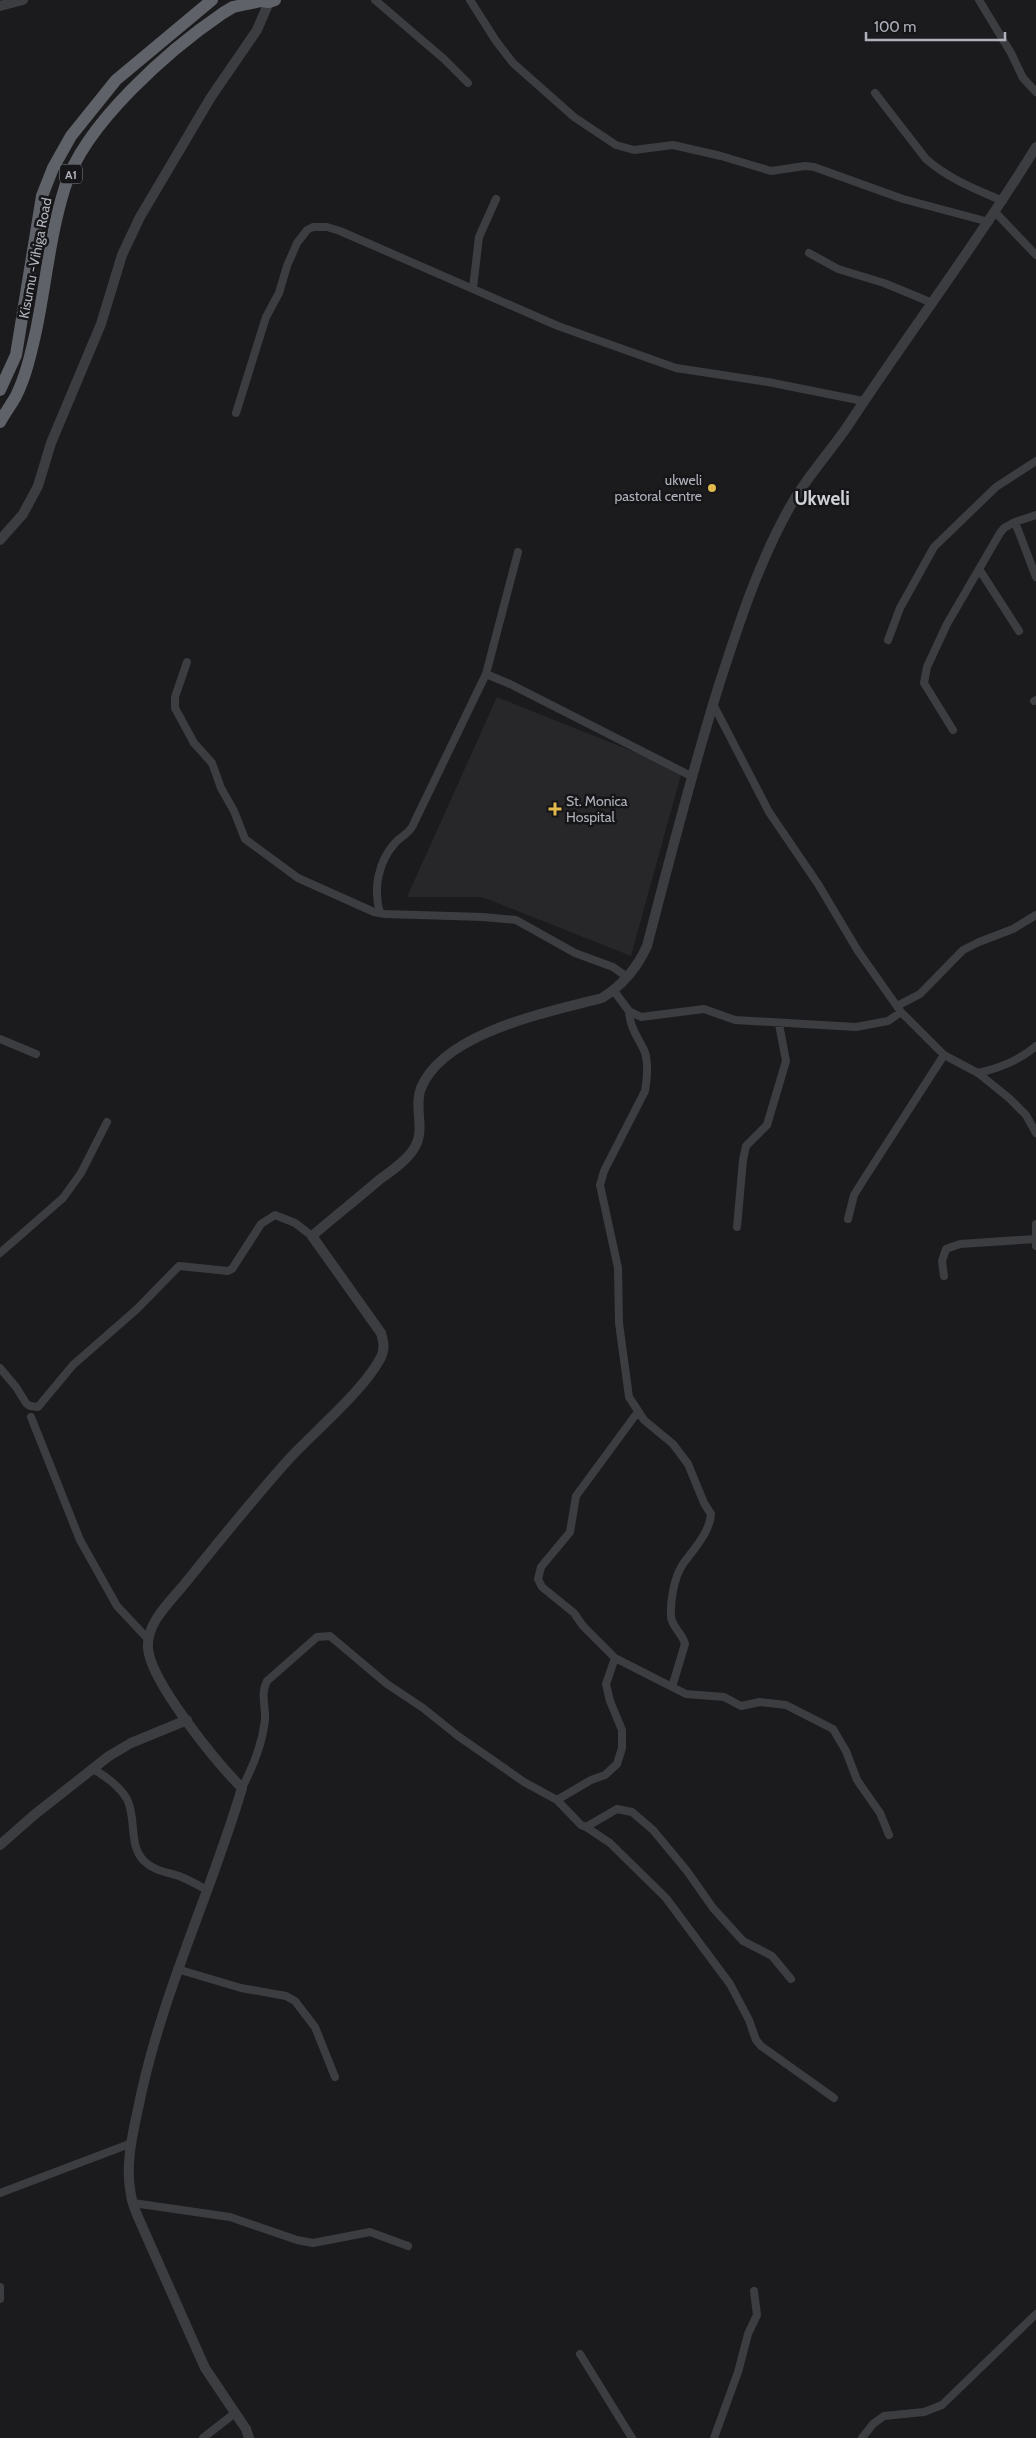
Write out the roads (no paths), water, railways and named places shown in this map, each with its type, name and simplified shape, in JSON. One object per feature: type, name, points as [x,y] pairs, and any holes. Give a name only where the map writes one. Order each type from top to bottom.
[{"type":"highway","name":"Kisumu -Vihiga Road","points":[[0,390],[10,371],[21,333],[42,196],[66,144],[88,112],[116,80],[212,0]]},
{"type":"highway","name":"Kisumu -Vihiga Road","points":[[0,422],[16,395],[29,361],[44,294],[56,219],[65,184],[84,148],[120,102],[167,57],[223,13],[233,8],[263,1]]},
{"type":"street","points":[[0,6],[23,0]]},
{"type":"street","points":[[375,0],[444,59],[468,83]]},
{"type":"street","points":[[470,0],[486,27],[513,63],[574,117],[616,145],[634,150],[673,145],[721,156],[771,171],[805,166],[814,167],[903,199],[989,222]]},
{"type":"street","points":[[979,0],[1012,53],[1023,78],[1036,92]]},
{"type":"street","points":[[0,540],[23,514],[38,486],[51,443],[101,324],[122,255],[140,217],[211,97],[257,30],[263,1]]},
{"type":"street","points":[[875,93],[926,159],[934,166],[956,181],[1003,201]]},
{"type":"street","points":[[312,1236],[413,1150],[421,1128],[419,1098],[421,1090],[428,1076],[452,1052],[478,1036],[508,1024],[602,998],[614,991],[641,959],[647,946],[691,776],[713,704],[748,599],[778,531],[804,483],[899,352],[930,302],[989,222],[1036,147]]},
{"type":"street","points":[[473,288],[479,237],[496,199]]},
{"type":"street","points":[[995,212],[1036,255]]},
{"type":"street","points":[[236,413],[266,317],[276,300],[287,266],[297,243],[307,230],[313,227],[326,227],[340,231],[558,326],[676,368],[768,382],[863,401]]},
{"type":"street","points":[[809,253],[838,269],[884,283],[930,302]]},
{"type":"street","points":[[888,640],[900,608],[934,547],[996,487],[1036,461]]},
{"type":"street","points":[[953,730],[927,689],[924,677],[927,667],[947,624],[1000,533],[1004,528],[1015,522],[1036,515]]},
{"type":"street","points":[[1015,522],[1036,578]]},
{"type":"street","points":[[380,913],[375,889],[378,876],[393,844],[406,836],[412,827],[486,674],[518,552]]},
{"type":"street","points":[[979,569],[1018,631]]},
{"type":"street","points":[[187,662],[175,697],[176,708],[194,743],[212,764],[245,839],[254,848],[312,886],[380,913],[516,920],[575,953],[613,967],[627,977]]},
{"type":"street","points":[[486,674],[691,776]]},
{"type":"street","points":[[713,704],[769,812],[818,884],[858,951],[899,1009],[944,1055],[978,1073],[1009,1098],[1026,1115],[1036,1133]]},
{"type":"street","points":[[614,991],[629,1011],[642,1017],[704,1010],[735,1020],[779,1024],[874,1025],[888,1021],[899,1009],[920,994],[963,950],[1013,929],[1036,915]]},
{"type":"street","points":[[629,1011],[631,1028],[645,1054],[647,1081],[645,1091],[604,1171],[600,1184],[618,1268],[619,1323],[627,1391],[637,1413],[673,1444],[688,1464],[704,1503],[711,1514],[708,1524],[679,1572],[674,1592],[671,1620],[684,1638],[685,1644],[672,1688]]},
{"type":"street","points":[[737,1227],[742,1160],[746,1146],[767,1125],[786,1061],[779,1024]]},
{"type":"street","points":[[0,1039],[36,1054]]},
{"type":"street","points":[[978,1073],[1009,1064],[1024,1056],[1036,1046]]},
{"type":"street","points":[[848,1220],[852,1202],[859,1187],[944,1055]]},
{"type":"street","points":[[0,1253],[63,1198],[81,1173],[107,1122]]},
{"type":"street","points":[[0,1368],[16,1387],[26,1403],[30,1406],[38,1407],[73,1365],[137,1308],[179,1266],[228,1271],[232,1269],[262,1224],[275,1215],[295,1223],[312,1236],[381,1333],[384,1342],[381,1357],[365,1380],[289,1459],[226,1532],[151,1627],[148,1639],[150,1660],[156,1675],[187,1720],[242,1788]]},
{"type":"street","points":[[944,1276],[942,1261],[946,1249],[960,1244],[1035,1242],[1036,1224]]},
{"type":"street","points":[[637,1413],[576,1496],[570,1532],[541,1567],[538,1575],[542,1587],[574,1613],[583,1626],[615,1658],[672,1688],[694,1696],[724,1697],[741,1706],[760,1702],[786,1705],[829,1727],[842,1742],[857,1780],[880,1813],[889,1835]]},
{"type":"street","points":[[31,1417],[80,1540],[117,1606],[148,1639]]},
{"type":"street","points":[[250,2438],[205,2368],[133,2203],[129,2164],[150,2052],[229,1830],[242,1788],[257,1757],[263,1734],[265,1717],[263,1690],[266,1681],[316,1637],[325,1635],[336,1640],[387,1684],[423,1708],[464,1741],[524,1782],[557,1800],[586,1827],[610,1843],[670,1903],[736,1992],[756,2040],[761,2046],[834,2098]]},
{"type":"street","points":[[557,1800],[605,1774],[617,1764],[622,1748],[622,1730],[610,1701],[606,1684],[615,1658]]},
{"type":"street","points":[[0,1845],[34,1815],[109,1756],[131,1743],[187,1720]]},
{"type":"street","points":[[93,1769],[106,1777],[127,1800],[132,1814],[136,1848],[142,1859],[155,1869],[180,1877],[207,1890]]},
{"type":"street","points":[[586,1827],[617,1809],[632,1812],[664,1842],[713,1908],[743,1941],[772,1956],[791,1979]]},
{"type":"street","points":[[178,1969],[241,1988],[280,1994],[295,2001],[314,2027],[335,2077]]},
{"type":"street","points":[[0,2193],[132,2143]]},
{"type":"street","points":[[133,2203],[230,2217],[297,2240],[313,2243],[370,2232],[408,2246]]},
{"type":"street","points":[[0,2287],[0,2299]]},
{"type":"street","points":[[714,2438],[738,2372],[748,2334],[757,2315],[754,2292]]},
{"type":"street","points":[[862,2438],[873,2424],[884,2416],[924,2412],[942,2404],[1036,2314]]},
{"type":"street","points":[[580,2354],[632,2438]]},
{"type":"street","points":[[203,2438],[235,2413]]},
{"type":"place","name":"ukweli pastoral centre","points":[[712,488]]},
{"type":"place","name":"St. Monica Hospital","points":[[555,809]]},
{"type":"district","name":"Ukweli","points":[[822,498]]}]
